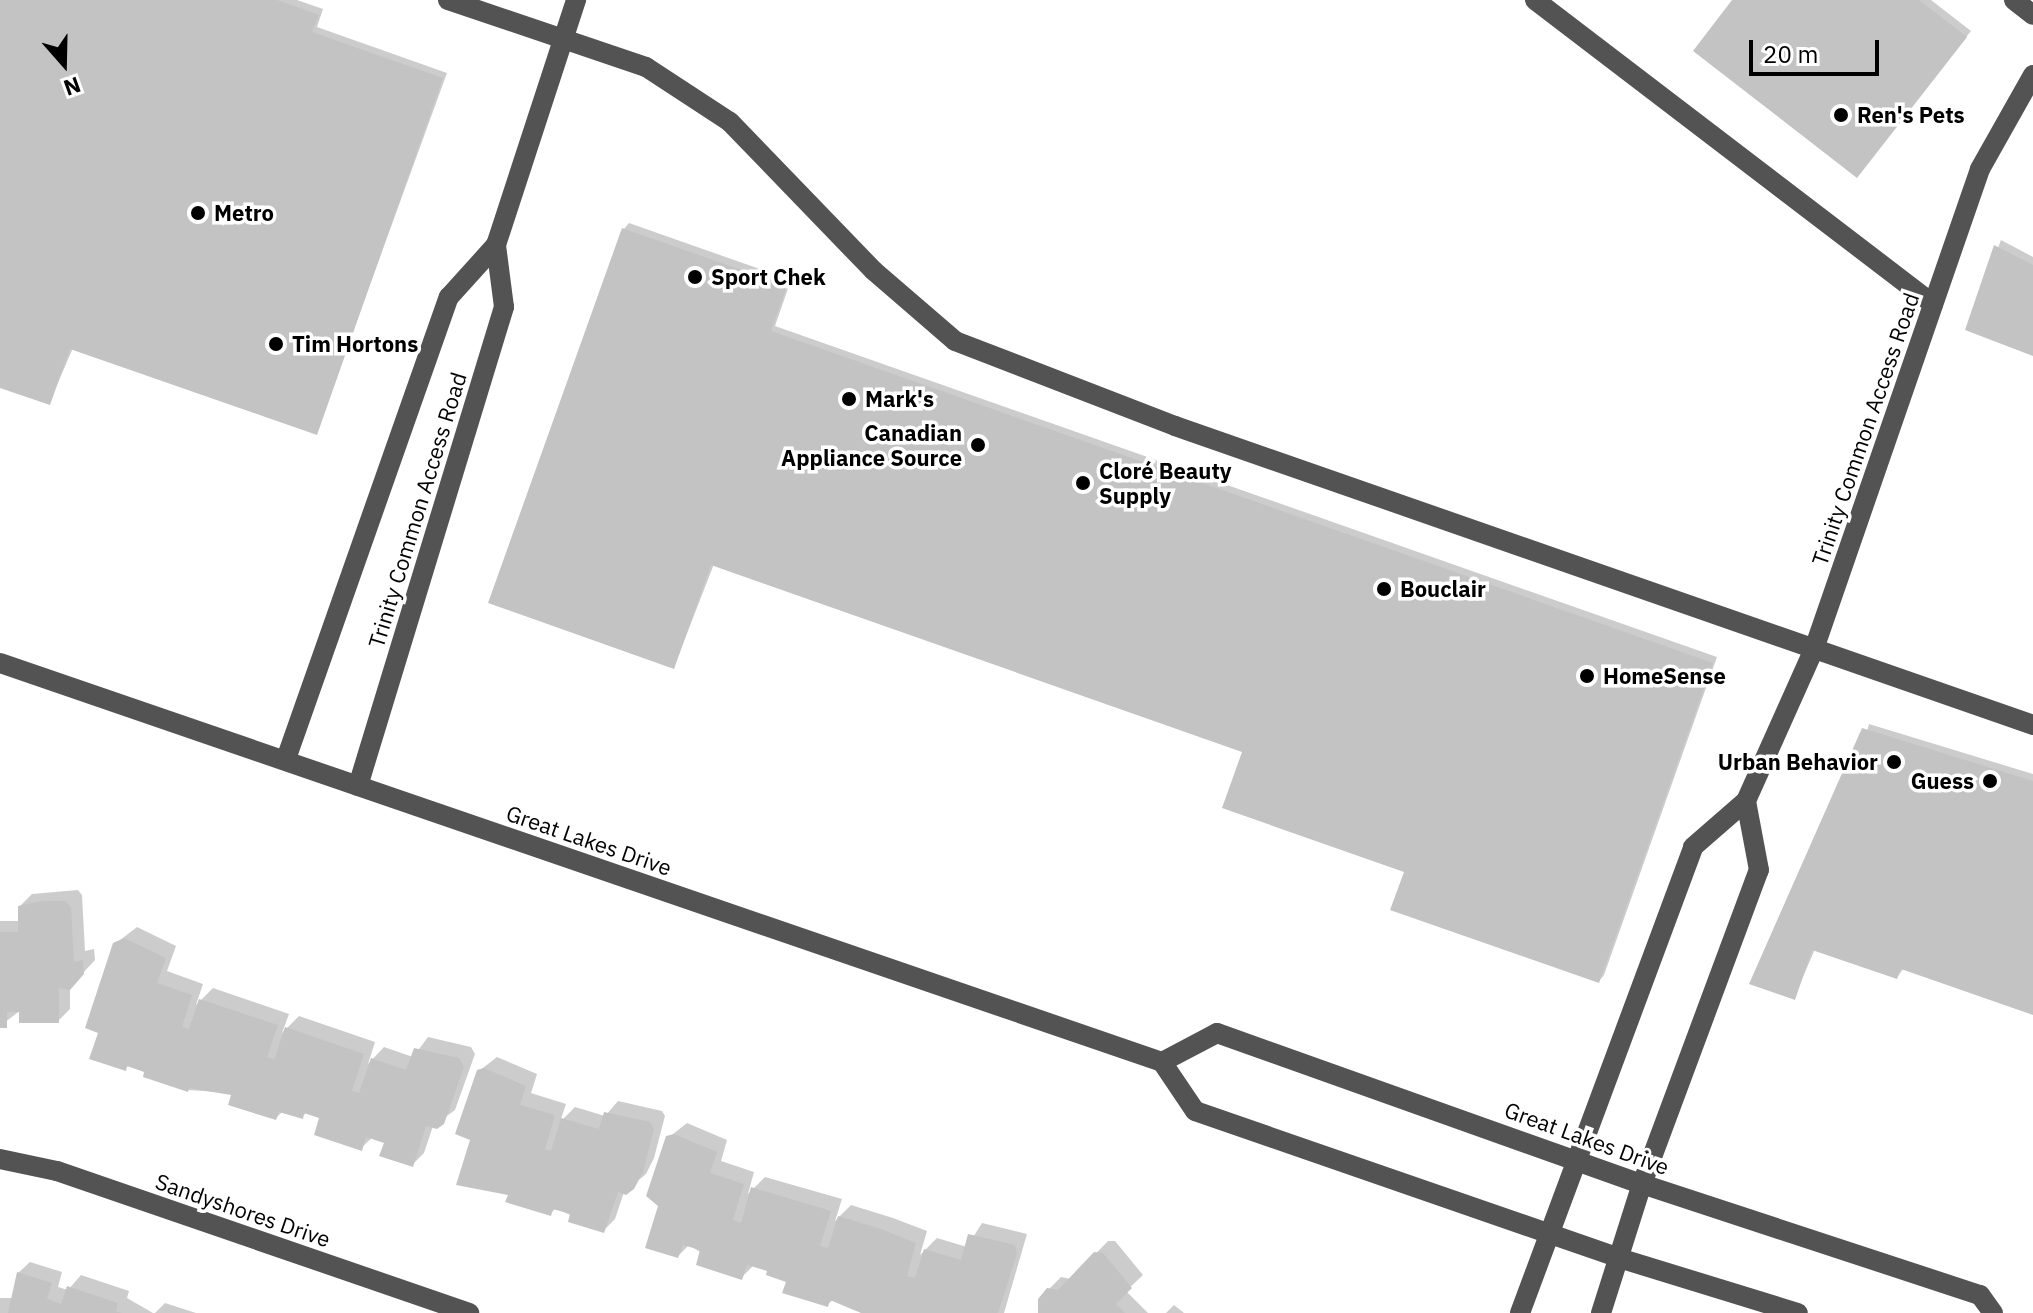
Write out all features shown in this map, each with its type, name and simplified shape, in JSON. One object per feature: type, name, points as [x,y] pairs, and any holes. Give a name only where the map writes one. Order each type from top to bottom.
[{"type":"street","points":[[448,0],[646,67],[730,122],[874,271],[955,341],[1092,397],[2033,725]]},
{"type":"street","name":"Trinity Common Access Road","points":[[286,759],[449,297],[496,245],[576,0]]},
{"type":"street","points":[[1535,0],[1933,304]]},
{"type":"street","points":[[2014,0],[2033,15]]},
{"type":"street","name":"Trinity Common Access Road","points":[[1520,1313],[1580,1161],[1693,847],[1746,801],[1814,649],[1980,169],[2033,75]]},
{"type":"street","name":"Trinity Common Access Road","points":[[358,786],[504,307],[496,245]]},
{"type":"street","name":"Great Lakes Drive","points":[[0,663],[1162,1062],[1217,1033],[1642,1184],[1980,1295],[1993,1313]]},
{"type":"street","points":[[1601,1313],[1642,1184],[1759,870],[1746,801]]},
{"type":"street","points":[[1162,1062],[1195,1111],[1619,1258],[1798,1313]]},
{"type":"street","name":"Sandyshores Drive","points":[[0,1159],[57,1171],[469,1313]]},
{"type":"building","name":"Metro","points":[[0,0],[277,0],[319,15],[312,32],[443,78],[317,435],[70,349],[50,405],[0,388]]},
{"type":"building","points":[[1732,0],[1919,0],[1967,37],[1857,178],[1693,51]]},
{"type":"building","points":[[622,228],[787,286],[771,331],[1713,663],[1599,983],[1390,910],[1404,872],[1222,808],[1242,752],[711,565],[674,669],[488,603]]},
{"type":"building","points":[[1994,245],[2033,265],[2033,356],[1965,330]]},
{"type":"building","points":[[1862,728],[2033,781],[2033,1015],[1901,969],[1897,979],[1812,950],[1795,1000],[1749,984]]},
{"type":"building","points":[[42,901],[65,901],[71,907],[74,962],[83,960],[84,974],[70,990],[59,988],[59,1023],[19,1023],[19,1012],[7,1012],[7,1028],[0,1028],[0,932],[18,932],[18,906]]},
{"type":"building","points":[[124,938],[166,958],[157,983],[192,995],[182,1027],[189,1029],[199,999],[278,1025],[267,1057],[274,1060],[285,1027],[364,1054],[352,1091],[359,1093],[371,1058],[406,1070],[414,1048],[459,1058],[464,1067],[444,1124],[437,1129],[426,1126],[413,1167],[379,1156],[384,1143],[366,1137],[362,1151],[314,1135],[319,1118],[304,1113],[303,1119],[279,1112],[276,1120],[228,1105],[231,1095],[189,1088],[188,1092],[143,1077],[144,1072],[127,1066],[126,1071],[89,1059],[98,1033],[85,1028],[113,943]]},
{"type":"building","points":[[484,1068],[526,1086],[520,1105],[555,1115],[545,1149],[551,1151],[561,1118],[599,1129],[604,1112],[650,1122],[654,1129],[643,1172],[634,1189],[626,1195],[618,1192],[604,1233],[568,1222],[570,1214],[553,1209],[551,1216],[505,1202],[508,1195],[456,1185],[470,1140],[455,1134],[477,1070]]},
{"type":"building","points":[[674,1134],[717,1152],[710,1173],[744,1184],[733,1220],[741,1223],[751,1187],[831,1211],[820,1246],[828,1248],[838,1216],[881,1229],[916,1243],[907,1276],[915,1278],[924,1249],[961,1260],[968,1234],[1015,1245],[1017,1254],[998,1313],[861,1313],[830,1300],[828,1307],[782,1293],[786,1282],[766,1275],[767,1271],[747,1265],[742,1280],[696,1265],[700,1250],[683,1245],[678,1258],[645,1248],[658,1206],[646,1196],[666,1136]]},
{"type":"building","points":[[1094,1252],[1103,1253],[1132,1288],[1116,1304],[1125,1313],[1038,1313],[1038,1299],[1047,1288],[1058,1290]]},
{"type":"building","points":[[17,1272],[52,1283],[47,1299],[61,1304],[67,1286],[118,1303],[116,1311],[122,1313],[8,1313]]},
{"type":"place","name":"Ren's Pets","points":[[1841,115]]},
{"type":"place","name":"Metro","points":[[198,213]]},
{"type":"place","name":"Sport Chek","points":[[695,277]]},
{"type":"place","name":"Tim Hortons","points":[[276,344]]},
{"type":"place","name":"Mark's","points":[[849,399]]},
{"type":"place","name":"Canadian Appliance Source","points":[[978,445]]},
{"type":"place","name":"Cloré Beauty Supply","points":[[1083,483]]},
{"type":"place","name":"Bouclair","points":[[1384,589]]},
{"type":"place","name":"HomeSense","points":[[1587,676]]},
{"type":"place","name":"Urban Behavior","points":[[1894,762]]},
{"type":"place","name":"Guess","points":[[1990,781]]}]
